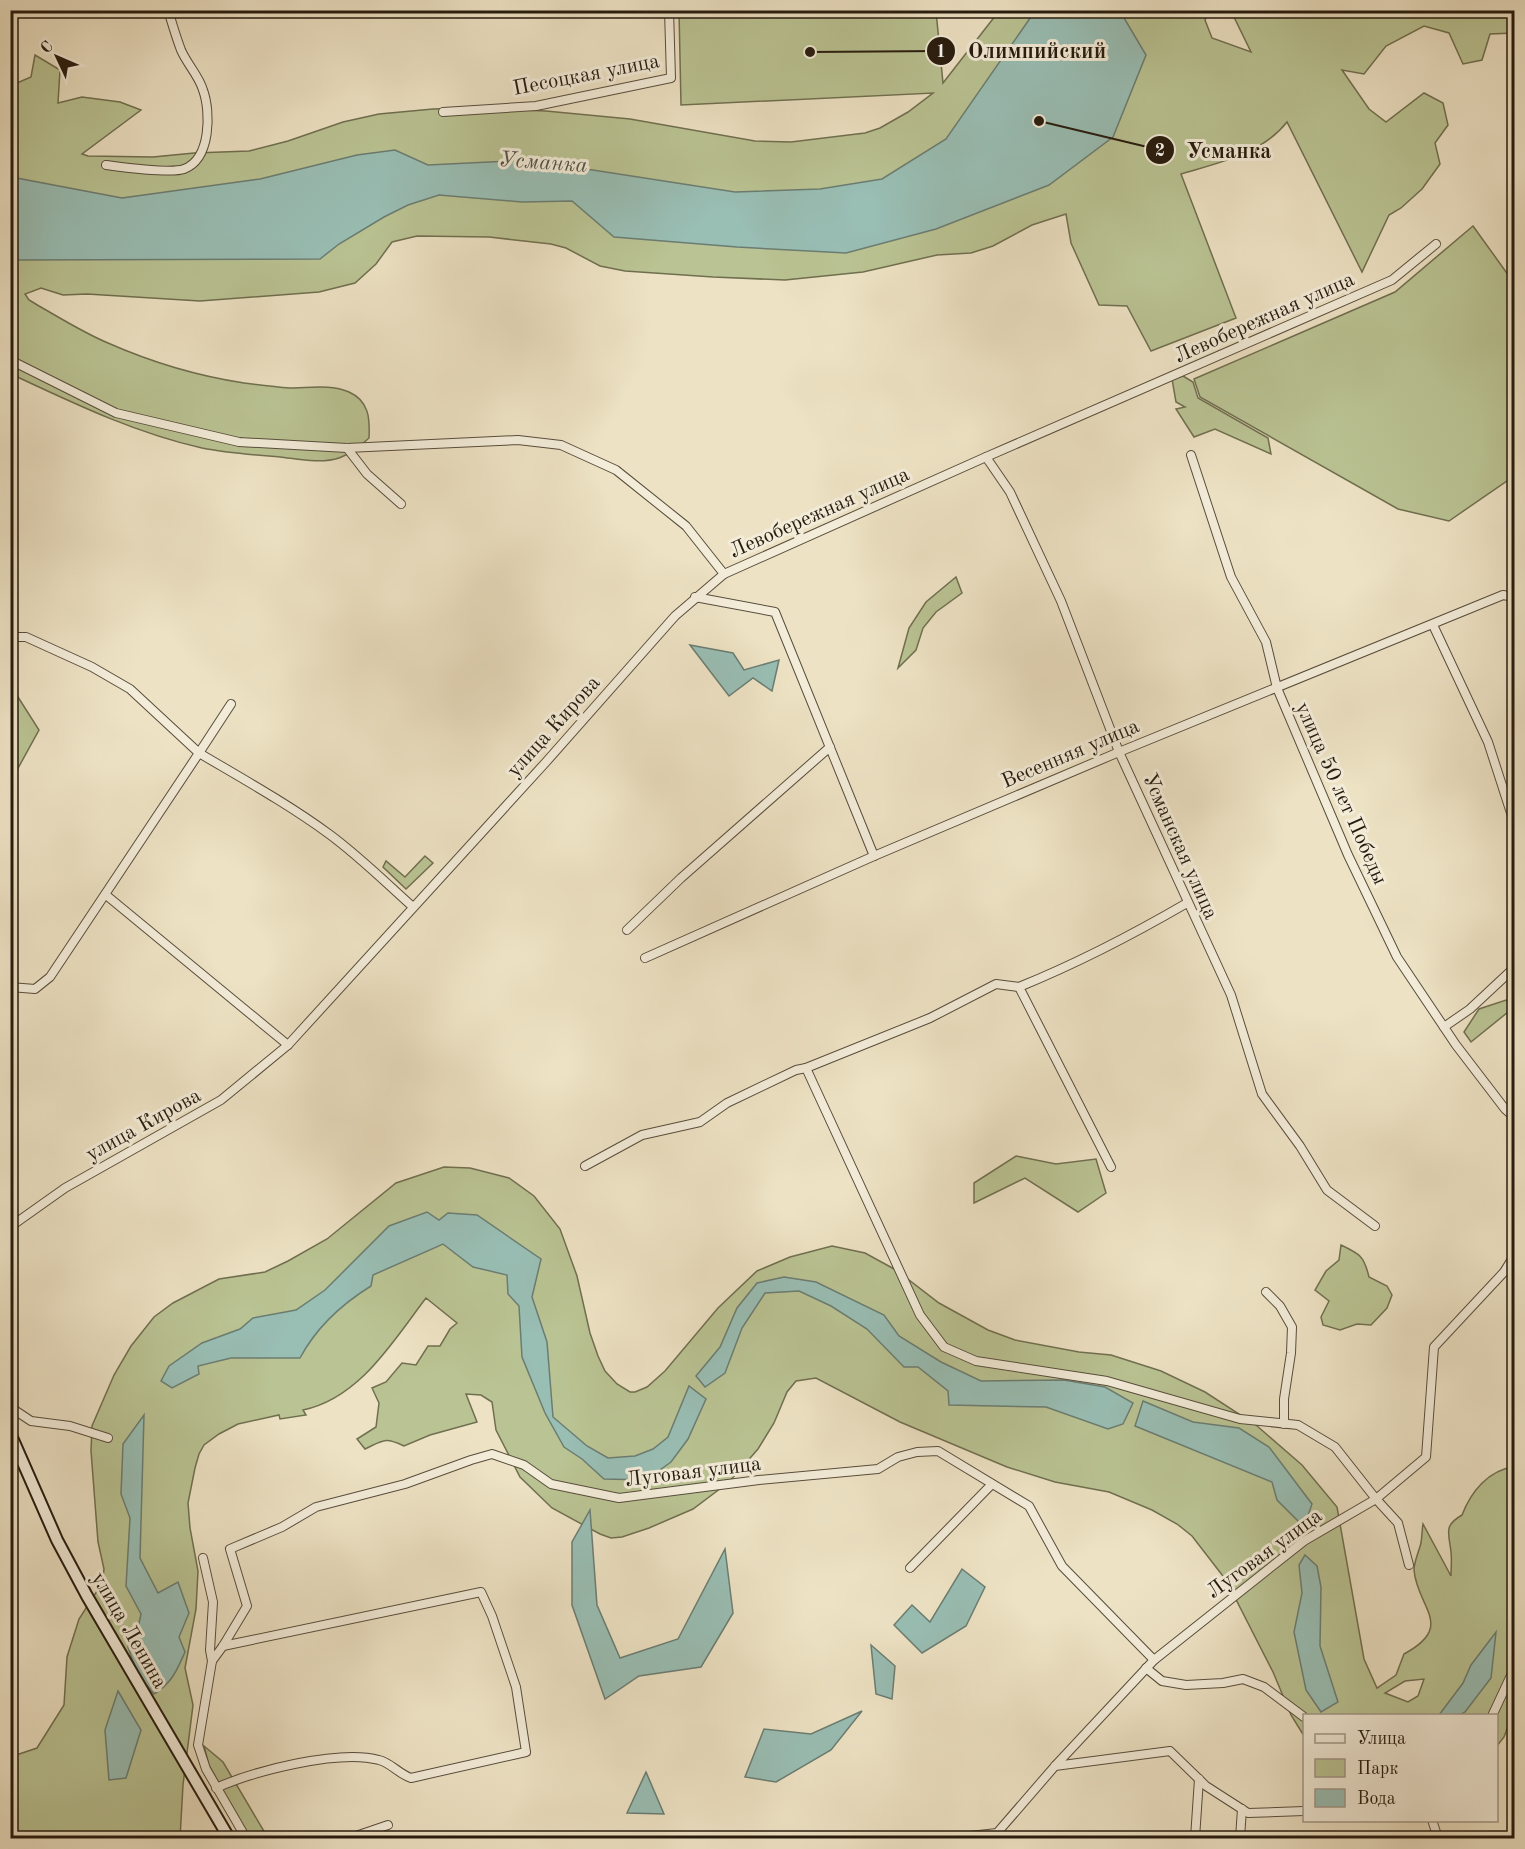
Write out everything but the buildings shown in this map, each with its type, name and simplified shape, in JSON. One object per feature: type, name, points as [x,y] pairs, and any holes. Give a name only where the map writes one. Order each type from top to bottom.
[{"type":"main road","name":"улица Ленина","points":[[10,1433],[57,1540],[229,1839]]},
{"type":"street","points":[[106,165],[158,170],[184,169],[195,161],[205,144],[208,125],[203,88],[182,51],[168,10]]},
{"type":"street","name":"Песоцкая улица","points":[[443,112],[536,106],[671,78],[669,10]]},
{"type":"street","name":"Левобережная улица","points":[[10,360],[116,412],[239,442],[347,448],[518,440],[561,445],[616,470],[686,526],[724,574],[1392,280],[1436,244]]},
{"type":"street","points":[[347,448],[368,474],[401,504]]},
{"type":"street","name":"улица 50 лет Победы","points":[[1191,455],[1231,576],[1266,642],[1277,688],[1348,855],[1397,957],[1444,1027],[1505,1109],[1515,1117]]},
{"type":"street","name":"Усманская улица","points":[[986,457],[1010,492],[1061,601],[1119,752],[1231,995],[1262,1094],[1300,1146],[1327,1190],[1375,1226]]},
{"type":"street","name":"улица Кирова","points":[[10,1227],[65,1188],[221,1100],[288,1045],[546,762],[675,616],[724,574]]},
{"type":"street","name":"Весенняя улица","points":[[645,958],[874,856],[1119,752],[1503,595],[1515,597]]},
{"type":"street","points":[[695,597],[775,612],[874,856]]},
{"type":"street","points":[[1433,625],[1488,742],[1511,813]]},
{"type":"street","points":[[10,637],[27,637],[92,667],[130,689],[199,753],[276,799],[328,834],[364,862],[413,907]]},
{"type":"street","points":[[10,987],[35,989],[50,977],[231,704]]},
{"type":"street","points":[[627,930],[681,878],[830,747]]},
{"type":"street","points":[[106,895],[288,1045]]},
{"type":"street","points":[[585,1166],[642,1135],[700,1122],[727,1103],[796,1070],[930,1018],[996,984],[1019,987],[1071,965],[1123,940],[1187,903]]},
{"type":"street","points":[[1444,1027],[1470,1009],[1515,968]]},
{"type":"street","points":[[1019,987],[1111,1167]]},
{"type":"street","points":[[806,1068],[920,1315],[944,1347],[976,1361],[1107,1381],[1240,1419],[1298,1425],[1335,1447],[1398,1523],[1409,1565]]},
{"type":"street","name":"Луговая улица","points":[[952,1839],[997,1833],[1055,1766],[1154,1660],[1304,1541],[1376,1499],[1426,1457],[1434,1347],[1504,1272],[1515,1256]]},
{"type":"street","points":[[1266,1292],[1280,1306],[1292,1326],[1291,1353],[1284,1399],[1284,1424]]},
{"type":"street","points":[[10,1407],[31,1421],[70,1426],[108,1438]]},
{"type":"street","name":"Луговая улица","points":[[246,1839],[206,1769],[198,1745],[212,1660],[247,1606],[230,1549],[282,1527],[316,1507],[405,1484],[492,1454],[524,1465],[551,1485],[619,1498],[759,1480],[878,1469],[898,1457],[917,1452],[938,1451],[1029,1506],[1062,1566],[1154,1660]]},
{"type":"street","points":[[910,1569],[993,1484]]},
{"type":"street","points":[[203,1558],[213,1602],[210,1650],[212,1660]]},
{"type":"street","points":[[216,1788],[236,1779],[314,1761],[356,1757],[381,1760],[401,1775],[411,1778],[526,1752],[516,1687],[492,1616],[481,1592],[223,1646]]},
{"type":"street","points":[[1146,1668],[1162,1681],[1186,1685],[1223,1683],[1243,1679],[1264,1687],[1303,1716]]},
{"type":"street","points":[[1493,1714],[1515,1669]]},
{"type":"street","points":[[1055,1766],[1170,1751],[1206,1786],[1248,1813],[1303,1811]]},
{"type":"street","points":[[1195,1839],[1199,1779]]},
{"type":"street","points":[[1240,1839],[1242,1809]]},
{"type":"street","points":[[1432,1822],[1438,1839]]},
{"type":"street","points":[[350,1839],[388,1825]]},
{"type":"green space","points":[[679,11],[936,11],[943,83],[999,11],[1210,11],[1205,20],[1212,38],[1251,52],[1231,11],[1514,11],[1514,33],[1490,34],[1482,60],[1463,64],[1449,33],[1424,26],[1386,46],[1364,74],[1342,70],[1369,109],[1386,122],[1424,93],[1443,103],[1448,125],[1435,143],[1440,164],[1422,189],[1401,208],[1389,215],[1362,272],[1287,122],[1277,133],[1252,150],[1181,174],[1236,318],[1151,351],[1127,306],[1099,305],[1071,243],[1066,214],[1032,225],[993,246],[971,253],[937,255],[863,272],[785,280],[625,271],[600,266],[566,248],[551,244],[489,237],[417,236],[392,242],[376,264],[355,283],[319,292],[200,301],[87,294],[63,295],[41,288],[25,294],[29,300],[90,335],[158,362],[244,383],[290,388],[327,387],[349,392],[361,400],[367,411],[369,438],[351,452],[332,460],[231,453],[177,442],[105,416],[11,374],[10,86],[31,77],[35,55],[60,70],[58,103],[82,97],[120,102],[141,110],[82,154],[88,156],[153,157],[249,151],[288,141],[343,122],[379,114],[470,108],[546,111],[630,119],[755,141],[791,142],[865,133],[880,128],[908,112],[933,93],[681,105]]},
{"type":"green space","points":[[1473,226],[1514,283],[1514,476],[1449,521],[1398,509],[1200,397],[1194,379],[1395,292]]},
{"type":"green space","points":[[1183,376],[1193,382],[1198,398],[1268,438],[1271,454],[1215,429],[1194,437],[1176,409],[1185,407],[1176,402],[1172,379]]},
{"type":"green space","points":[[956,577],[962,593],[936,612],[923,628],[916,650],[898,668],[909,628],[926,602]]},
{"type":"green space","points":[[11,686],[39,730],[11,781]]},
{"type":"green space","points":[[425,856],[433,863],[406,889],[383,867],[386,861],[405,877]]},
{"type":"green space","points":[[1506,1000],[1513,1008],[1471,1042],[1464,1032],[1479,1009]]},
{"type":"green space","points":[[1016,1156],[1056,1164],[1096,1159],[1106,1193],[1078,1212],[1025,1178],[974,1203],[974,1183]]},
{"type":"green space","points":[[444,1167],[470,1168],[509,1178],[534,1196],[560,1229],[577,1276],[590,1333],[598,1356],[605,1371],[617,1384],[630,1392],[647,1387],[665,1371],[718,1308],[757,1271],[790,1257],[832,1246],[865,1253],[896,1270],[939,1303],[988,1330],[1015,1340],[1079,1352],[1111,1355],[1161,1371],[1205,1392],[1256,1425],[1302,1465],[1337,1507],[1364,1659],[1377,1688],[1396,1675],[1404,1654],[1419,1644],[1428,1634],[1431,1625],[1414,1570],[1423,1524],[1451,1576],[1449,1530],[1452,1523],[1462,1515],[1470,1498],[1488,1477],[1514,1467],[1514,1711],[1504,1737],[1498,1745],[1498,1714],[1303,1714],[1303,1734],[1291,1715],[1273,1672],[1226,1580],[1192,1536],[1177,1524],[1152,1510],[1109,1492],[1055,1482],[1007,1467],[900,1422],[816,1378],[796,1381],[787,1392],[774,1423],[758,1449],[729,1482],[693,1509],[622,1537],[611,1538],[600,1534],[552,1508],[520,1477],[496,1430],[492,1402],[481,1395],[466,1394],[477,1422],[430,1435],[404,1446],[393,1441],[384,1441],[365,1449],[357,1439],[376,1427],[379,1403],[372,1388],[386,1382],[402,1363],[416,1365],[428,1346],[440,1346],[450,1329],[457,1323],[426,1298],[374,1366],[342,1393],[323,1404],[303,1410],[306,1415],[280,1419],[279,1415],[238,1424],[204,1445],[199,1454],[188,1503],[198,1571],[196,1609],[185,1668],[193,1705],[183,1785],[180,1838],[102,1838],[96,1835],[87,1838],[11,1838],[10,1757],[37,1748],[64,1705],[67,1657],[79,1619],[99,1588],[103,1577],[91,1451],[92,1426],[114,1375],[131,1346],[154,1317],[173,1303],[219,1279],[265,1272],[327,1239],[396,1183]],"holes":[[[1424,1679],[1418,1696],[1408,1702],[1385,1693],[1405,1681]]]},
{"type":"green space","points":[[1341,1245],[1360,1256],[1369,1277],[1387,1286],[1392,1295],[1387,1308],[1371,1325],[1357,1324],[1340,1330],[1323,1325],[1321,1317],[1329,1301],[1315,1290],[1326,1271],[1339,1260]]},
{"type":"green space","points":[[204,1746],[223,1762],[268,1838],[249,1838],[209,1765]]},
{"type":"water","name":"Усманка","points":[[1035,11],[1120,11],[1146,55],[1113,137],[1049,185],[936,229],[846,253],[614,237],[572,201],[522,202],[439,195],[408,205],[384,217],[339,244],[320,259],[15,260],[11,255],[11,177],[122,198],[260,179],[357,155],[395,150],[428,165],[528,160],[735,192],[820,189],[882,179],[946,139]]},
{"type":"water","points":[[690,645],[733,653],[744,670],[779,660],[772,691],[753,678],[729,696]]},
{"type":"water","points":[[427,1212],[439,1220],[448,1213],[477,1215],[541,1259],[532,1297],[547,1342],[553,1417],[587,1446],[608,1458],[635,1456],[653,1449],[668,1437],[689,1386],[706,1399],[688,1439],[671,1462],[646,1480],[604,1479],[582,1459],[564,1447],[545,1413],[522,1357],[519,1306],[508,1294],[507,1275],[473,1267],[443,1244],[373,1275],[371,1286],[331,1318],[306,1347],[300,1358],[231,1358],[198,1366],[199,1374],[172,1388],[161,1381],[169,1366],[202,1343],[240,1329],[253,1318],[296,1310],[325,1290],[389,1226]]},
{"type":"water","points":[[784,1277],[816,1282],[884,1315],[899,1336],[941,1362],[981,1381],[1064,1380],[1105,1387],[1133,1403],[1123,1424],[1108,1429],[1046,1407],[949,1405],[948,1391],[918,1367],[904,1367],[867,1329],[831,1306],[799,1291],[765,1293],[742,1328],[725,1373],[705,1387],[696,1376],[720,1347],[737,1308],[757,1283]]},
{"type":"water","points":[[1143,1401],[1193,1422],[1239,1428],[1269,1447],[1312,1504],[1304,1527],[1277,1500],[1272,1482],[1135,1426]]},
{"type":"water","points":[[144,1415],[140,1558],[158,1593],[178,1582],[189,1613],[179,1637],[185,1652],[170,1681],[154,1694],[138,1672],[128,1647],[138,1628],[141,1614],[126,1586],[130,1518],[121,1494],[123,1444]]},
{"type":"water","points":[[590,1510],[597,1605],[620,1658],[678,1639],[725,1549],[733,1613],[701,1667],[639,1676],[605,1699],[572,1605],[572,1542]]},
{"type":"water","points":[[1305,1555],[1317,1566],[1321,1587],[1320,1646],[1338,1702],[1321,1712],[1306,1690],[1294,1632],[1302,1593],[1299,1565]]},
{"type":"water","points":[[962,1569],[985,1587],[966,1626],[922,1653],[894,1625],[912,1605],[930,1622]]},
{"type":"water","points":[[1496,1632],[1491,1678],[1465,1712],[1440,1714],[1463,1683],[1471,1665]]},
{"type":"water","points":[[871,1645],[895,1666],[892,1699],[876,1694]]},
{"type":"water","points":[[118,1691],[141,1730],[126,1778],[109,1780],[105,1730]]},
{"type":"water","points":[[862,1711],[831,1750],[776,1782],[745,1777],[764,1729],[811,1734]]},
{"type":"water","points":[[646,1772],[664,1814],[627,1813]]},
{"type":"place","name":"Олимпийский","points":[[810,52]]},
{"type":"place","name":"Усманка","points":[[1039,121]]}]
